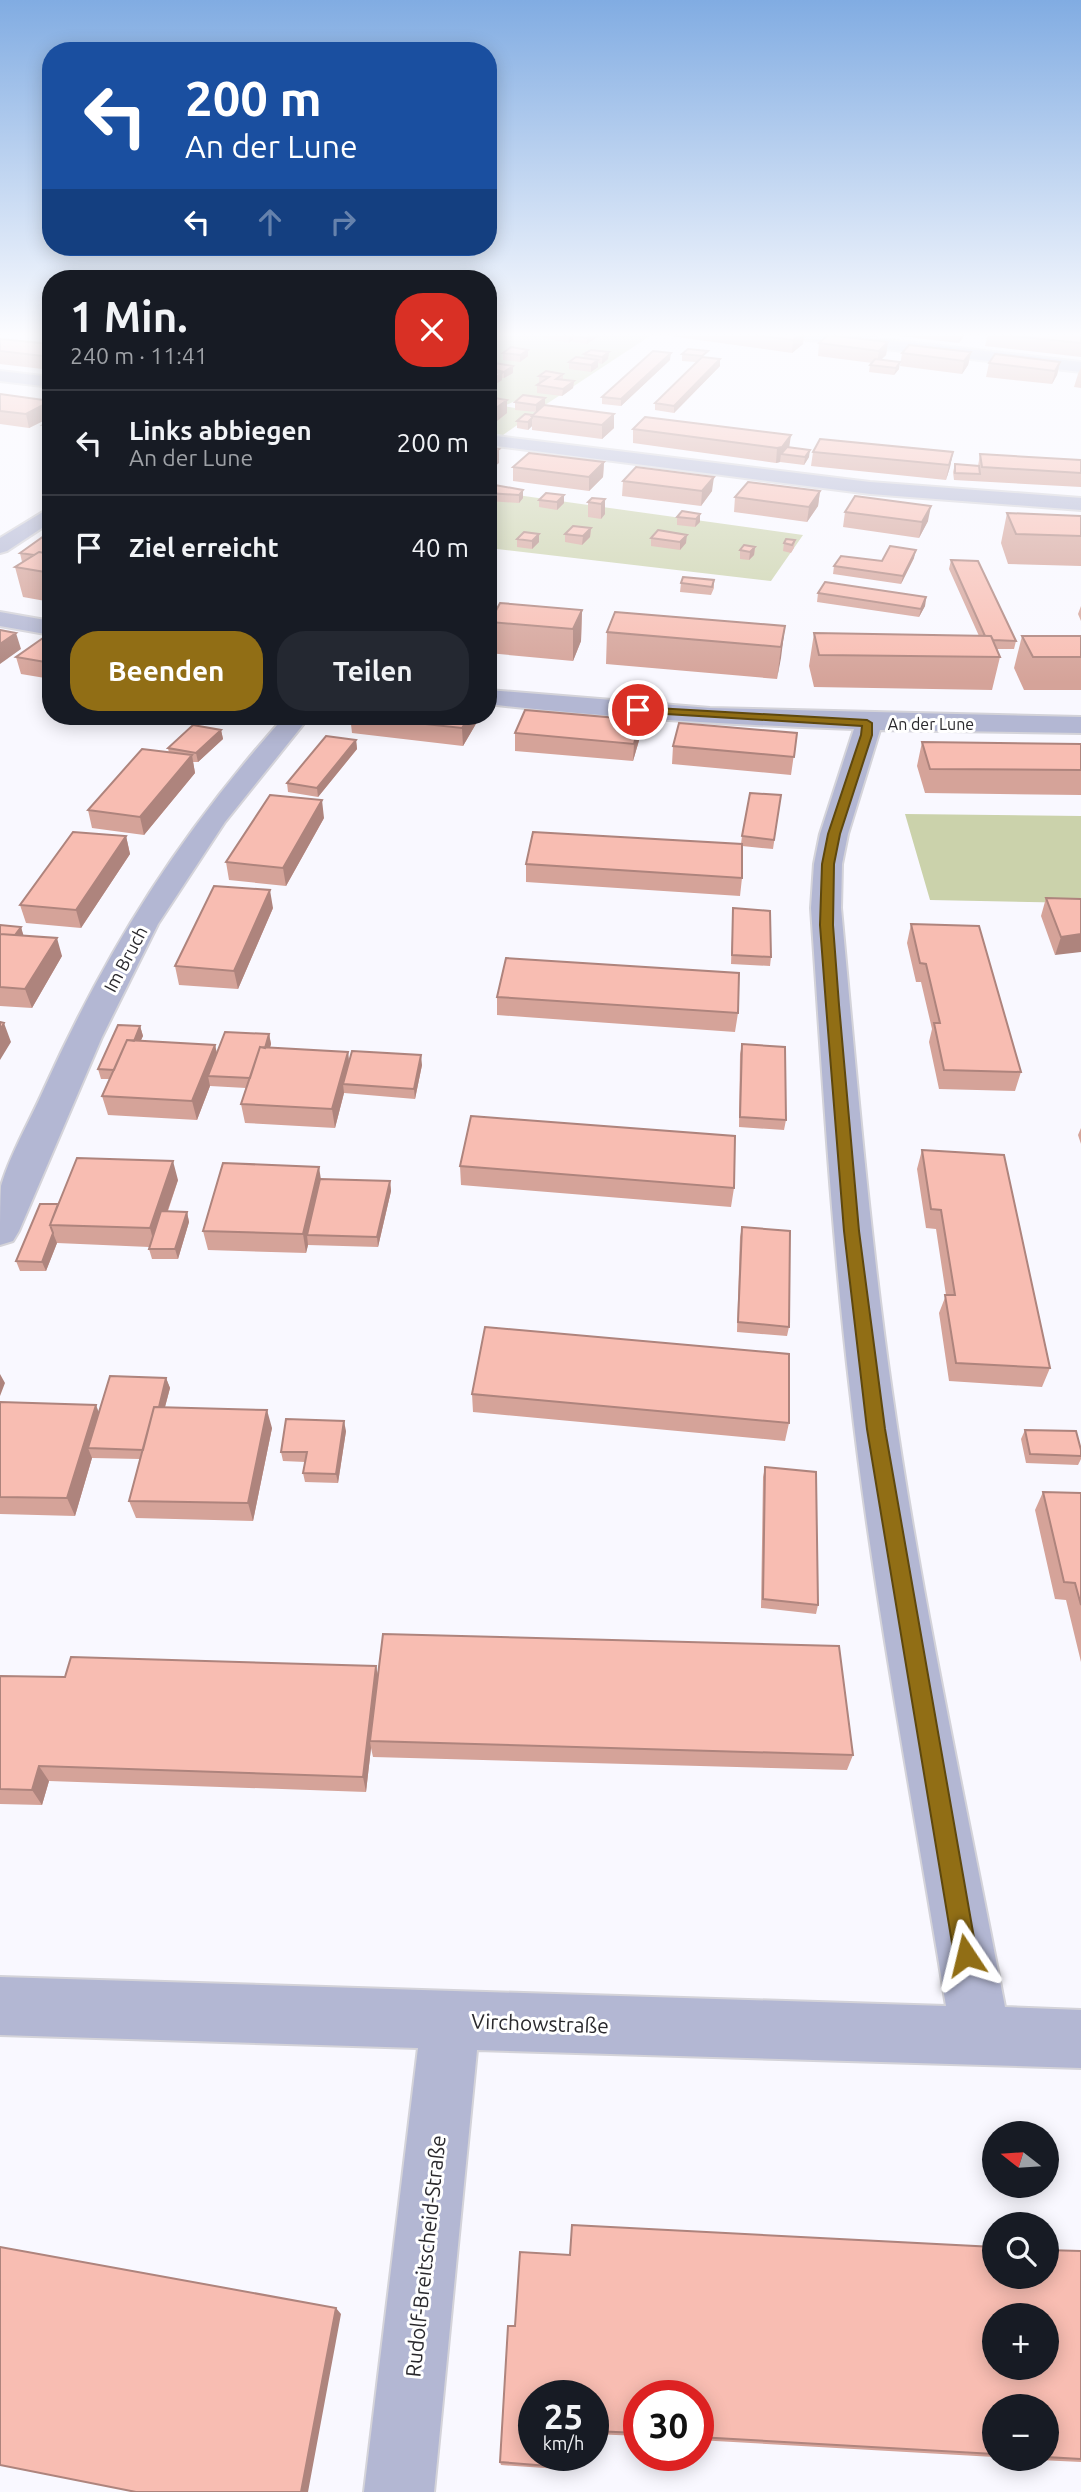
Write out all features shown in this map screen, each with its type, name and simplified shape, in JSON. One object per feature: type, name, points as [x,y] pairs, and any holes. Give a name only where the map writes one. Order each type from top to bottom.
[{"type":"street","points":[[570,450],[870,488],[1081,505]]},
{"type":"street","points":[[0,547],[42,519]]},
{"type":"street","points":[[0,619],[42,626]]},
{"type":"street","name":"An der Lune","points":[[497,698],[667,712],[867,723],[1081,725]]},
{"type":"street","points":[[867,723],[867,735],[834,834],[828,864],[827,902],[852,1231],[872,1405],[891,1524],[981,2037]]},
{"type":"street","name":"Im Bruch","points":[[0,1231],[97,1011],[144,923],[193,846],[250,770],[290,725]]},
{"type":"street","name":"Virchowstraße","points":[[0,2006],[1081,2039]]},
{"type":"street","name":"Rudolf-Breitscheid-Straße","points":[[399,2492],[451,2020]]},
{"type":"green space","points":[[497,492],[803,535],[771,581],[497,549]]},
{"type":"green space","points":[[905,814],[1081,816],[1081,903],[930,900]]},
{"type":"building","points":[[784,450],[810,450],[805,457],[781,454]]},
{"type":"building","points":[[936,450],[953,452],[949,465],[813,452]]},
{"type":"building","points":[[529,453],[604,462],[589,477],[513,467]]},
{"type":"building","points":[[980,454],[1081,460],[1081,473],[982,467]]},
{"type":"building","points":[[955,464],[979,466],[980,474],[955,473]]},
{"type":"building","points":[[636,467],[714,477],[702,491],[623,481]]},
{"type":"building","points":[[748,482],[820,491],[809,507],[735,497]]},
{"type":"building","points":[[497,486],[523,490],[519,495],[497,494]]},
{"type":"building","points":[[546,493],[564,495],[557,502],[539,500]]},
{"type":"building","points":[[855,496],[931,506],[922,522],[845,512]]},
{"type":"building","points":[[592,498],[605,499],[601,504],[588,502]]},
{"type":"building","points":[[682,511],[700,514],[696,519],[677,517]]},
{"type":"building","points":[[1007,513],[1081,516],[1081,536],[1016,534]]},
{"type":"building","points":[[573,526],[591,528],[583,536],[565,534]]},
{"type":"building","points":[[658,530],[687,535],[680,542],[651,538]]},
{"type":"building","points":[[524,532],[539,534],[532,541],[517,539]]},
{"type":"building","points":[[42,537],[42,552],[34,555],[20,553]]},
{"type":"building","points":[[786,539],[795,540],[792,545],[784,543]]},
{"type":"building","points":[[744,545],[755,547],[750,552],[740,550]]},
{"type":"building","points":[[890,546],[916,550],[903,576],[834,566],[841,556],[882,561]]},
{"type":"building","points":[[39,552],[42,552],[42,572],[15,567]]},
{"type":"building","points":[[951,560],[978,561],[1016,641],[993,640],[991,636],[985,636]]},
{"type":"building","points":[[683,577],[714,580],[712,587],[681,583]]},
{"type":"building","points":[[825,582],[926,597],[921,609],[818,593]]},
{"type":"building","points":[[500,603],[582,610],[573,629],[497,623],[497,609]]},
{"type":"building","points":[[615,612],[785,626],[781,647],[607,632]]},
{"type":"building","points":[[0,630],[16,633],[0,644]]},
{"type":"building","points":[[814,633],[991,636],[1000,657],[819,655]]},
{"type":"building","points":[[1022,636],[1081,636],[1081,657],[1033,657]]},
{"type":"building","points":[[42,639],[42,661],[16,657]]},
{"type":"building","points":[[525,710],[640,720],[634,744],[515,733]]},
{"type":"building","points":[[679,723],[797,733],[794,757],[673,746]]},
{"type":"building","points":[[193,725],[221,730],[196,753],[168,748]]},
{"type":"building","points":[[434,725],[464,725],[462,728]]},
{"type":"building","points":[[326,736],[356,740],[317,788],[287,783]]},
{"type":"building","points":[[922,742],[1081,744],[1081,770],[930,769]]},
{"type":"building","points":[[142,749],[192,755],[140,817],[88,810]]},
{"type":"building","points":[[750,793],[781,795],[774,840],[742,836]]},
{"type":"building","points":[[270,795],[322,800],[283,868],[226,862]]},
{"type":"building","points":[[73,832],[126,836],[76,910],[20,905]]},
{"type":"building","points":[[533,832],[742,844],[742,878],[526,864]]},
{"type":"building","points":[[214,886],[270,890],[234,971],[175,966]]},
{"type":"building","points":[[1046,898],[1081,899],[1081,934],[1061,937]]},
{"type":"building","points":[[733,908],[770,911],[771,957],[732,955]]},
{"type":"building","points":[[911,924],[979,926],[1021,1072],[944,1070],[934,1023],[940,1023],[926,964],[920,963]]},
{"type":"building","points":[[0,925],[21,927],[15,935],[0,934]]},
{"type":"building","points":[[0,934],[57,938],[25,989],[0,987]]},
{"type":"building","points":[[506,958],[739,973],[738,1013],[497,997]]},
{"type":"building","points":[[118,1025],[140,1026],[134,1041],[127,1040],[114,1070],[98,1069]]},
{"type":"building","points":[[225,1032],[269,1034],[265,1048],[260,1047],[250,1078],[208,1076]]},
{"type":"building","points":[[127,1040],[215,1045],[192,1101],[102,1096]]},
{"type":"building","points":[[742,1044],[785,1047],[786,1120],[740,1117]]},
{"type":"building","points":[[260,1047],[348,1052],[332,1109],[241,1104]]},
{"type":"building","points":[[352,1051],[421,1055],[414,1089],[343,1084]]},
{"type":"building","points":[[471,1116],[735,1136],[734,1188],[460,1166]]},
{"type":"building","points":[[922,1150],[1004,1155],[1050,1368],[956,1363],[945,1295],[955,1295],[941,1210],[931,1209]]},
{"type":"building","points":[[77,1158],[173,1161],[150,1228],[50,1225]]},
{"type":"building","points":[[223,1163],[319,1167],[303,1234],[203,1231]]},
{"type":"building","points":[[320,1179],[390,1181],[377,1237],[307,1235]]},
{"type":"building","points":[[40,1204],[58,1204],[50,1225],[53,1233],[42,1262],[16,1261]]},
{"type":"building","points":[[161,1211],[187,1212],[175,1249],[149,1249]]},
{"type":"building","points":[[742,1227],[790,1231],[789,1327],[738,1322]]},
{"type":"building","points":[[485,1327],[789,1354],[789,1423],[472,1394]]},
{"type":"building","points":[[110,1376],[166,1378],[159,1407],[154,1407],[143,1450],[88,1448]]},
{"type":"building","points":[[0,1402],[96,1405],[67,1498],[0,1497]]},
{"type":"building","points":[[154,1407],[267,1410],[248,1503],[129,1501]]},
{"type":"building","points":[[286,1419],[344,1421],[336,1474],[303,1473],[307,1452],[281,1452]]},
{"type":"building","points":[[1025,1430],[1076,1431],[1081,1456],[1030,1454]]},
{"type":"building","points":[[765,1467],[816,1472],[818,1605],[763,1599]]},
{"type":"building","points":[[1043,1492],[1081,1493],[1081,1605],[1075,1583],[1064,1582]]},
{"type":"building","points":[[383,1634],[839,1646],[853,1755],[370,1741]]},
{"type":"building","points":[[71,1657],[376,1666],[363,1777],[39,1766],[32,1790],[0,1789],[0,1676],[65,1677]]},
{"type":"building","points":[[572,2225],[982,2246],[982,2289],[1059,2289],[1059,2250],[1081,2251],[1081,2459],[1059,2458],[1059,2394],[982,2394],[982,2453],[714,2438],[714,2380],[623,2380],[623,2432],[609,2432],[609,2380],[518,2380],[518,2463],[500,2462],[508,2326],[515,2326],[520,2252],[570,2255]]},
{"type":"building","points":[[0,2247],[336,2308],[301,2492],[136,2492],[0,2465]]},
{"type":"route","points":[[638,710],[867,723],[867,735],[834,834],[828,864],[826,925],[832,1005],[852,1231],[876,1429],[966,1955]]}]
